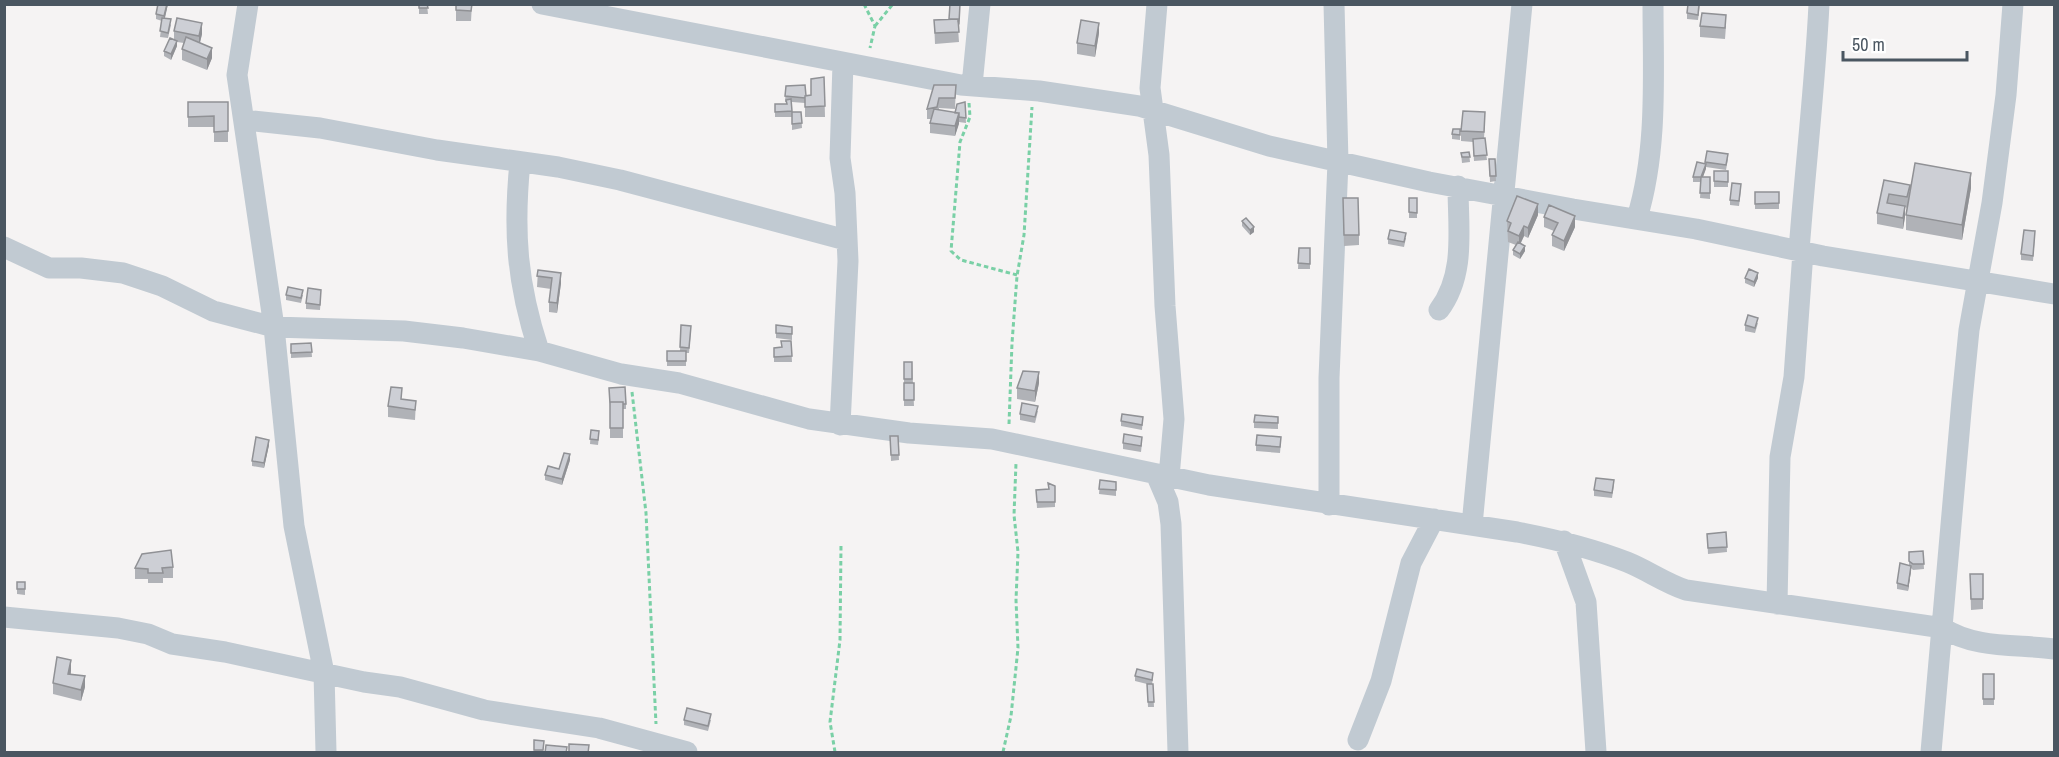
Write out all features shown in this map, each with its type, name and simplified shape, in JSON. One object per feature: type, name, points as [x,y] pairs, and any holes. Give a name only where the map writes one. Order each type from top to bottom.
[{"type":"street","points":[[248,4],[237,75],[274,327],[294,526],[324,673],[326,753]]},
{"type":"street","points":[[542,4],[640,25],[758,44],[966,85],[1113,101],[1152,109],[1269,146],[1338,162],[1573,209],[1637,218],[1801,252],[2055,294]]},
{"type":"street","points":[[966,85],[980,4]]},
{"type":"street","points":[[1158,4],[1151,64],[1152,109],[1159,155],[1165,306],[1174,408],[1163,476],[1170,517],[1178,753]]},
{"type":"street","points":[[1329,505],[1329,378],[1336,261],[1338,162],[1334,4]]},
{"type":"street","points":[[1472,525],[1522,4]]},
{"type":"street","points":[[1637,218],[1644,194],[1649,154],[1655,54],[1653,4]]},
{"type":"street","points":[[1777,604],[1780,457],[1794,377],[1806,153],[1814,102],[1819,4]]},
{"type":"street","points":[[1931,753],[1962,400],[2006,95],[2013,4]]},
{"type":"street","points":[[840,425],[847,271],[845,193],[840,158],[852,64]]},
{"type":"street","points":[[244,120],[320,128],[620,180],[846,240]]},
{"type":"street","points":[[520,162],[515,207],[519,278],[539,351]]},
{"type":"street","points":[[1439,310],[1450,296],[1460,248],[1458,186]]},
{"type":"street","points":[[4,247],[49,268],[81,268],[123,273],[162,286],[213,311],[274,327],[404,331],[539,351],[630,376],[679,383],[772,411],[840,425],[992,439],[1195,482],[1564,541],[1628,562],[1671,585],[1686,590],[1943,628],[1965,638],[2005,645],[2055,649]]},
{"type":"street","points":[[1170,517],[1179,495],[1195,482]]},
{"type":"street","points":[[1358,740],[1381,681],[1410,563],[1434,519]]},
{"type":"street","points":[[1564,541],[1587,602],[1596,753]]},
{"type":"street","points":[[4,617],[118,628],[148,634],[172,644],[225,652],[400,687],[484,710],[599,728],[687,753]]},
{"type":"path","points":[[852,64],[874,40],[875,26],[864,4]]},
{"type":"path","points":[[875,26],[893,4]]},
{"type":"path","points":[[966,85],[970,112],[960,142],[951,252],[955,258],[975,266],[1017,276]]},
{"type":"path","points":[[1003,753],[1011,716],[1018,648],[1016,600],[1018,552],[1014,515],[1013,443],[1017,276],[1024,235],[1034,91]]},
{"type":"path","points":[[630,376],[646,513],[656,743]]},
{"type":"path","points":[[835,753],[830,722],[840,640],[841,545]]},
{"type":"building","points":[[158,4],[167,4],[164,16],[156,14]]},
{"type":"building","points":[[419,4],[427,4],[428,8],[419,8]]},
{"type":"building","points":[[456,4],[472,4],[471,11],[456,10]]},
{"type":"building","points":[[950,4],[960,4],[959,23],[958,19],[949,19]]},
{"type":"building","points":[[1688,4],[1699,4],[1698,15],[1687,13]]},
{"type":"building","points":[[1702,13],[1726,15],[1725,28],[1700,26]]},
{"type":"building","points":[[162,18],[171,19],[168,33],[160,31]]},
{"type":"building","points":[[177,18],[202,23],[199,36],[174,31]]},
{"type":"building","points":[[958,19],[959,32],[935,33],[934,20]]},
{"type":"building","points":[[1081,20],[1099,23],[1095,46],[1077,43]]},
{"type":"building","points":[[186,37],[212,48],[207,59],[182,49]]},
{"type":"building","points":[[170,38],[177,41],[171,54],[164,51]]},
{"type":"building","points":[[824,77],[825,106],[805,107],[805,96],[811,95],[811,79]]},
{"type":"building","points":[[805,85],[805,98],[785,96],[786,86]]},
{"type":"building","points":[[934,85],[956,85],[955,98],[939,98],[937,107],[927,109]]},
{"type":"building","points":[[791,99],[792,111],[775,112],[775,104],[787,104],[786,100]]},
{"type":"building","points":[[188,102],[228,102],[228,131],[214,132],[214,116],[188,117]]},
{"type":"building","points":[[965,102],[966,118],[959,117],[959,113],[955,113],[957,104]]},
{"type":"building","points":[[934,109],[959,113],[955,126],[930,123]]},
{"type":"building","points":[[1463,111],[1485,112],[1484,132],[1461,131]]},
{"type":"building","points":[[792,112],[801,112],[802,123],[792,124]]},
{"type":"building","points":[[1453,129],[1460,129],[1460,135],[1452,134]]},
{"type":"building","points":[[1485,138],[1487,155],[1474,156],[1473,139]]},
{"type":"building","points":[[1707,151],[1728,154],[1726,165],[1705,162]]},
{"type":"building","points":[[1469,152],[1470,157],[1462,157],[1461,153]]},
{"type":"building","points":[[1489,159],[1495,159],[1496,176],[1490,176]]},
{"type":"building","points":[[1697,162],[1706,164],[1701,177],[1693,177]]},
{"type":"building","points":[[1915,163],[1971,173],[1962,225],[1906,215]]},
{"type":"building","points":[[1714,171],[1728,171],[1728,182],[1714,181]]},
{"type":"building","points":[[1701,177],[1710,177],[1710,193],[1700,193]]},
{"type":"building","points":[[1884,180],[1910,185],[1907,197],[1889,194],[1887,203],[1905,206],[1903,218],[1877,213]]},
{"type":"building","points":[[1732,183],[1741,184],[1739,201],[1730,200]]},
{"type":"building","points":[[1755,192],[1779,192],[1779,203],[1755,204]]},
{"type":"building","points":[[1517,196],[1538,204],[1528,228],[1524,226],[1519,236],[1508,231],[1511,223],[1507,221]]},
{"type":"building","points":[[1343,198],[1358,198],[1359,235],[1344,235]]},
{"type":"building","points":[[1409,198],[1417,198],[1417,213],[1409,212]]},
{"type":"building","points":[[1549,205],[1575,216],[1564,241],[1552,235],[1558,223],[1544,217]]},
{"type":"building","points":[[1246,218],[1254,227],[1250,230],[1242,221]]},
{"type":"building","points":[[1390,230],[1406,233],[1404,242],[1388,239]]},
{"type":"building","points":[[2024,230],[2035,231],[2033,256],[2021,254]]},
{"type":"building","points":[[1518,242],[1525,246],[1520,254],[1513,250]]},
{"type":"building","points":[[1299,248],[1310,248],[1310,264],[1298,263]]},
{"type":"building","points":[[1749,269],[1758,273],[1754,282],[1745,278]]},
{"type":"building","points":[[538,270],[561,273],[557,303],[549,302],[552,278],[537,276]]},
{"type":"building","points":[[288,287],[303,290],[301,298],[286,295]]},
{"type":"building","points":[[308,288],[321,290],[320,305],[306,303]]},
{"type":"building","points":[[1748,315],[1758,318],[1755,328],[1745,325]]},
{"type":"building","points":[[681,325],[691,326],[689,348],[680,347]]},
{"type":"building","points":[[776,325],[792,327],[792,334],[776,333]]},
{"type":"building","points":[[781,341],[791,341],[792,356],[774,357],[774,348],[782,347]]},
{"type":"building","points":[[311,343],[312,352],[291,353],[291,344]]},
{"type":"building","points":[[667,351],[686,351],[686,361],[667,361]]},
{"type":"building","points":[[904,362],[912,362],[912,379],[904,379]]},
{"type":"building","points":[[1023,371],[1039,372],[1035,391],[1017,388]]},
{"type":"building","points":[[904,383],[914,383],[914,400],[904,400]]},
{"type":"building","points":[[391,387],[402,388],[401,399],[416,401],[415,410],[388,406]]},
{"type":"building","points":[[625,387],[626,404],[610,402],[610,404],[609,388]]},
{"type":"building","points":[[610,402],[623,402],[623,428],[610,428]]},
{"type":"building","points":[[1022,403],[1038,406],[1035,417],[1020,414]]},
{"type":"building","points":[[1122,414],[1143,417],[1142,425],[1121,421]]},
{"type":"building","points":[[1255,415],[1278,417],[1278,423],[1254,422]]},
{"type":"building","points":[[591,430],[599,431],[598,440],[590,439]]},
{"type":"building","points":[[1124,434],[1142,437],[1141,446],[1123,443]]},
{"type":"building","points":[[1257,435],[1281,437],[1280,447],[1256,445]]},
{"type":"building","points":[[890,436],[898,436],[899,455],[891,455]]},
{"type":"building","points":[[256,437],[269,440],[264,463],[252,461]]},
{"type":"building","points":[[564,453],[570,454],[562,479],[545,475],[548,466],[559,469]]},
{"type":"building","points":[[1596,478],[1614,480],[1612,493],[1594,490]]},
{"type":"building","points":[[1100,480],[1116,482],[1116,490],[1099,489]]},
{"type":"building","points":[[1048,483],[1055,486],[1055,502],[1037,502],[1036,490],[1049,489]]},
{"type":"building","points":[[1726,532],[1727,547],[1708,548],[1707,534]]},
{"type":"building","points":[[171,550],[173,567],[162,568],[163,573],[148,573],[148,569],[135,568],[142,554]]},
{"type":"building","points":[[1923,551],[1924,564],[1913,564],[1909,561],[1909,552]]},
{"type":"building","points":[[1900,563],[1911,566],[1908,586],[1897,583]]},
{"type":"building","points":[[1970,574],[1983,574],[1983,599],[1971,599]]},
{"type":"building","points":[[17,582],[25,582],[25,589],[17,589]]},
{"type":"building","points":[[57,657],[71,660],[68,674],[85,676],[81,690],[53,683]]},
{"type":"building","points":[[1137,669],[1153,673],[1152,680],[1135,676]]},
{"type":"building","points":[[1983,674],[1994,674],[1994,699],[1983,699]]},
{"type":"building","points":[[1147,684],[1153,684],[1154,702],[1148,702]]},
{"type":"building","points":[[687,708],[711,714],[708,726],[684,720]]},
{"type":"building","points":[[534,740],[544,741],[543,750],[534,750]]},
{"type":"building","points":[[569,744],[589,745],[588,753],[569,753]]},
{"type":"building","points":[[546,745],[567,747],[566,753],[545,753]]}]
